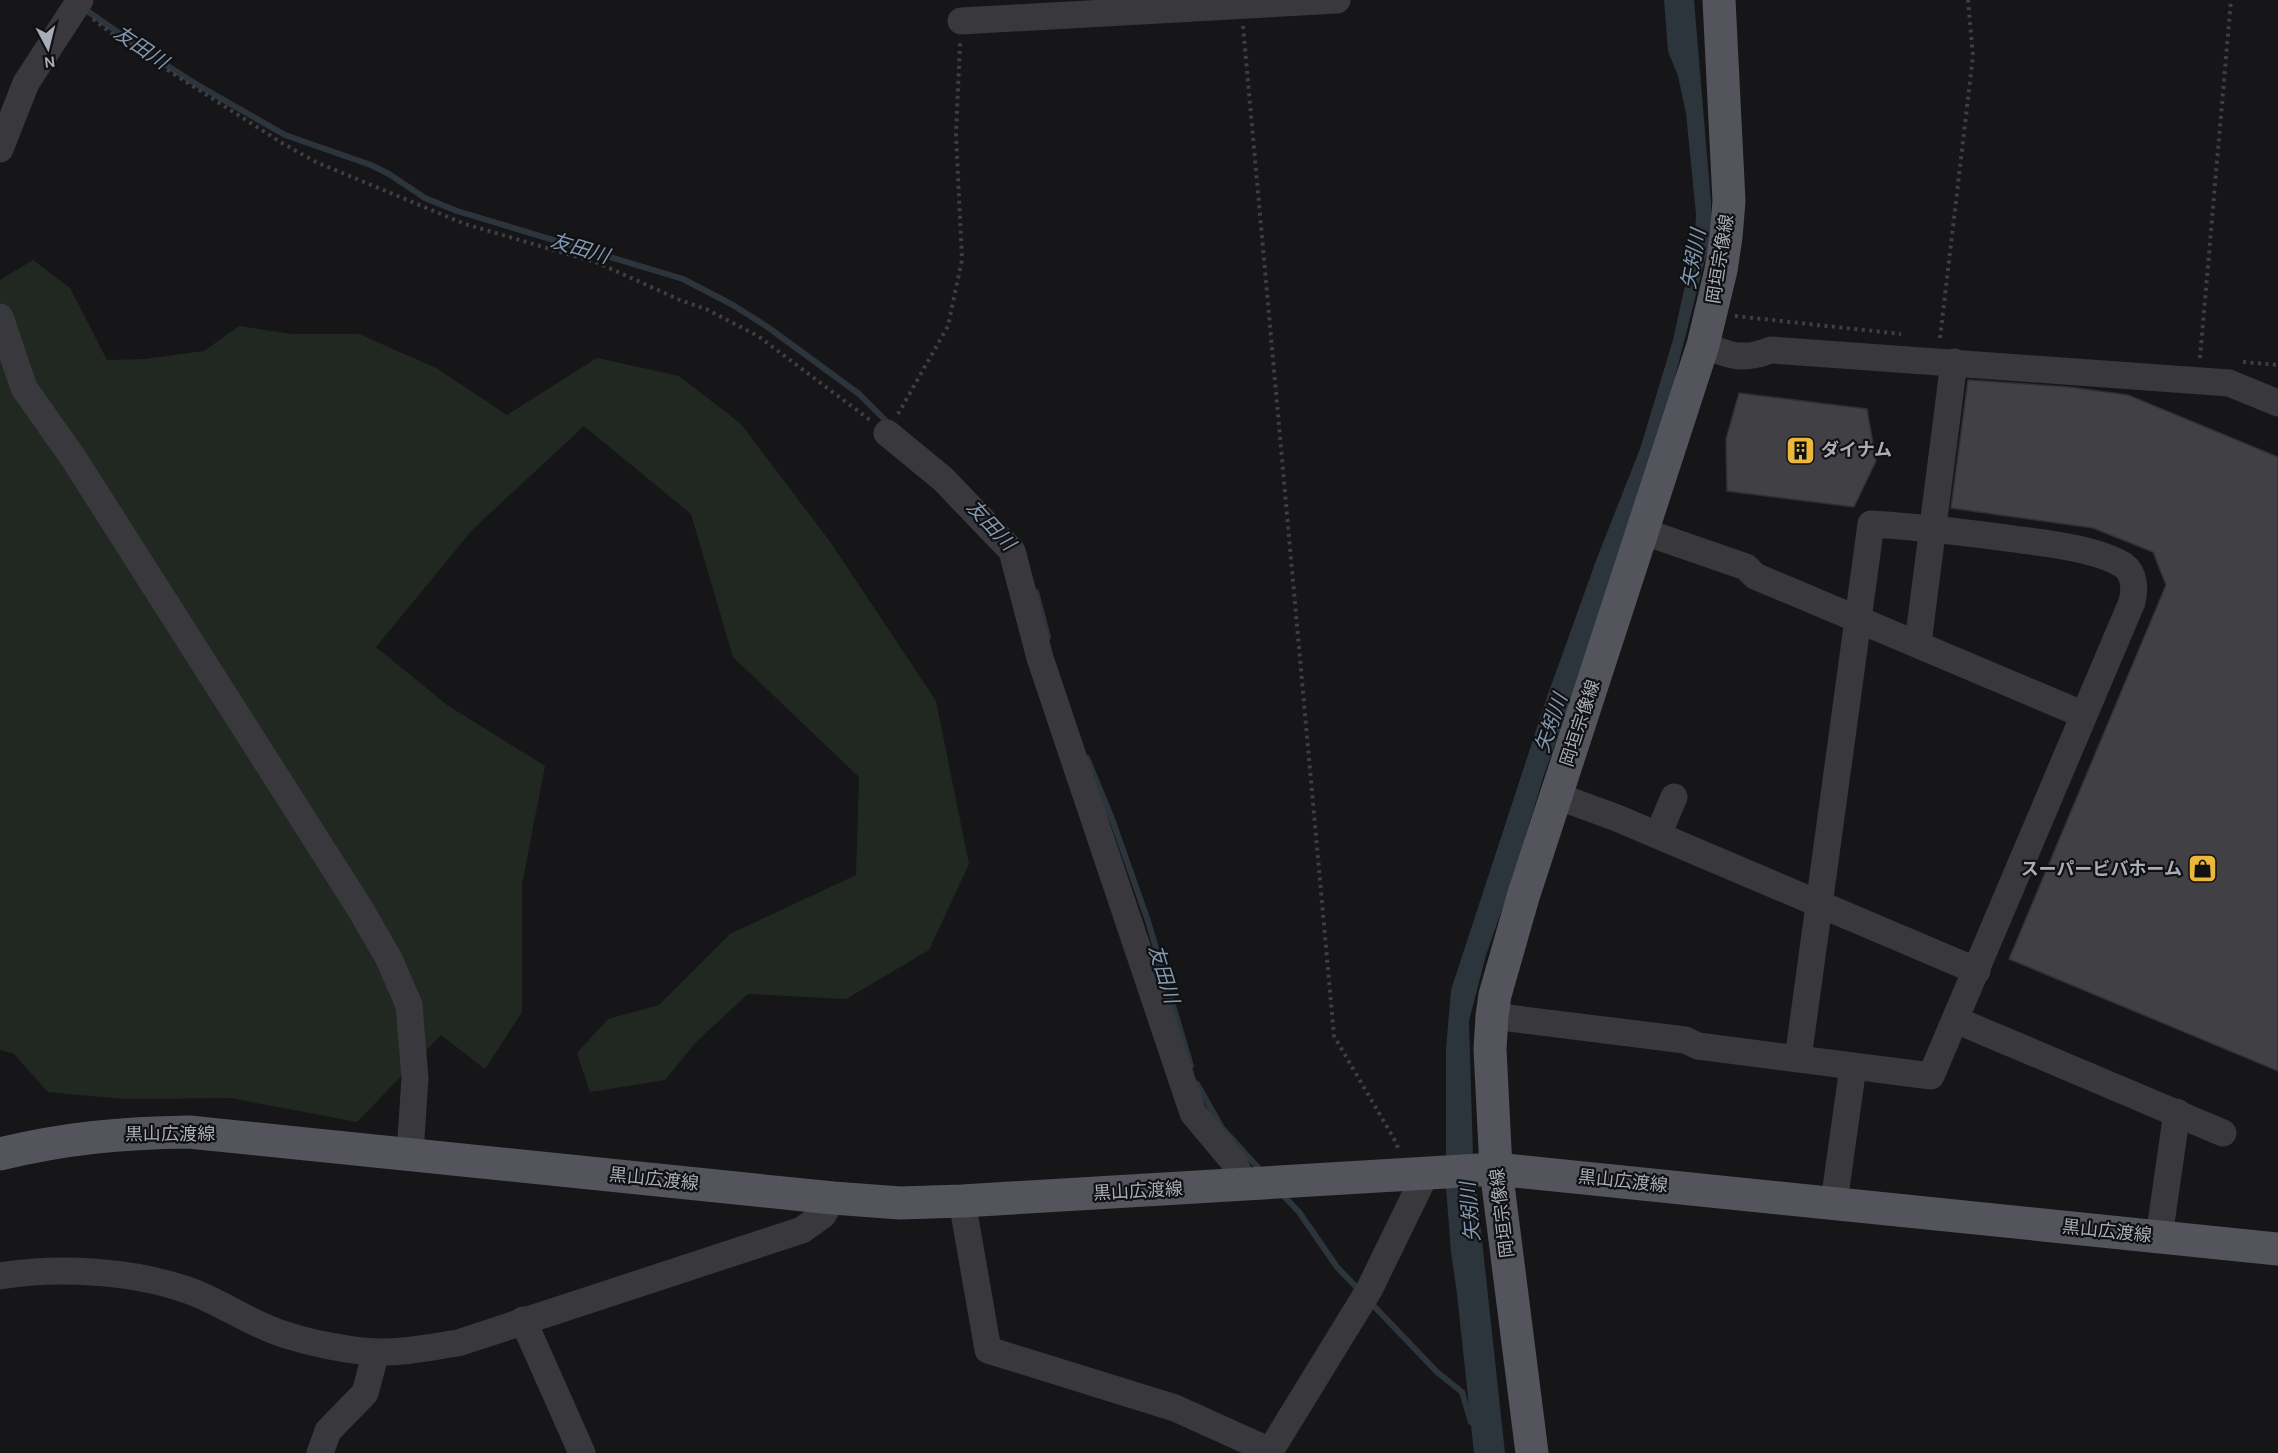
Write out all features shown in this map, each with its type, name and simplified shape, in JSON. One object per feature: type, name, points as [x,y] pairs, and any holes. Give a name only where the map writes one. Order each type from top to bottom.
[{"type":"main road","name":"岡垣宗像線","points":[[1532,1453],[1496,1169],[1490,1068],[1492,1016],[1495,995],[1523,897],[1703,345],[1721,270],[1728,201],[1719,0]]},
{"type":"main road","name":"黒山広渡線","points":[[0,1154],[89,1136],[189,1132],[900,1203],[1496,1169],[2278,1249]]},
{"type":"street","points":[[961,21],[1337,0]]},
{"type":"street","points":[[0,149],[26,83],[78,3]]},
{"type":"street","points":[[0,317],[24,388],[80,469],[359,907],[389,959],[409,1005],[415,1078],[410,1154]]},
{"type":"street","points":[[1703,345],[1734,358],[1756,356],[1771,350],[2229,383],[2278,403]]},
{"type":"street","points":[[1918,643],[1954,362]]},
{"type":"street","points":[[887,433],[943,479],[1012,551],[1040,658],[1193,1113],[1234,1162],[1244,1184]]},
{"type":"street","points":[[1492,1016],[1685,1040],[1698,1046],[1853,1067],[1931,1076],[2135,592],[2133,580],[2124,565],[2093,553],[2056,545],[1931,528],[1871,524],[1798,1059]]},
{"type":"street","points":[[1642,531],[1746,567],[1755,576],[2084,715]]},
{"type":"street","points":[[1557,796],[1658,835],[1977,971]]},
{"type":"street","points":[[1658,835],[1674,797]]},
{"type":"street","points":[[1956,1020],[2223,1133]]},
{"type":"street","points":[[1834,1202],[1853,1067]]},
{"type":"street","points":[[2159,1237],[2177,1112]]},
{"type":"street","points":[[962,1201],[988,1350],[1175,1408],[1269,1452],[1369,1290],[1414,1173]]},
{"type":"street","points":[[0,1276],[85,1271],[130,1276],[189,1291],[226,1306],[252,1322],[285,1335],[376,1352],[424,1348],[458,1342],[802,1230],[824,1215],[833,1198]]},
{"type":"street","points":[[523,1320],[582,1453]]},
{"type":"street","points":[[320,1453],[328,1431],[365,1393],[376,1352]]},
{"type":"path","points":[[1940,338],[1973,56],[1968,0]]},
{"type":"path","points":[[2200,358],[2231,0]]},
{"type":"path","points":[[78,3],[119,39],[282,143],[316,162],[465,224],[598,263],[680,300],[708,310],[758,336],[887,433],[948,326],[962,260],[956,134],[961,21]]},
{"type":"path","points":[[1241,5],[1334,1036],[1414,1173]]},
{"type":"shaded area","points":[[33,260],[70,288],[107,360],[145,359],[204,351],[239,326],[292,334],[359,334],[436,368],[507,415],[597,358],[679,376],[741,424],[831,543],[936,701],[969,864],[929,950],[846,999],[748,994],[697,1041],[665,1080],[590,1092],[577,1053],[608,1019],[659,1005],[730,934],[856,875],[859,777],[733,657],[691,514],[584,426],[473,529],[376,647],[447,705],[545,766],[522,884],[522,1012],[485,1069],[441,1035],[357,1122],[231,1098],[123,1099],[48,1092],[14,1054],[0,1050],[0,280]]},
{"type":"water","name":"矢矧川","points":[[1664,0],[1694,0],[1711,203],[1711,229],[1669,401],[1543,778],[1513,878],[1486,955],[1469,1021],[1473,1157],[1505,1453],[1474,1453],[1451,1252],[1446,1187],[1446,1049],[1451,990],[1547,697],[1597,558],[1640,449],[1673,340],[1688,272],[1695,238],[1696,214],[1686,113],[1678,76],[1668,51]]},
{"type":"building","points":[[1968,380],[2069,387],[2128,395],[2278,457],[2278,1071],[2009,959],[2166,585],[2153,552],[2093,528],[1951,508]]},
{"type":"building","name":"ダイナム","points":[[1739,393],[1867,409],[1876,461],[1854,507],[1727,491],[1726,439]]},
{"type":"waterway","name":"友田川","points":[[83,8],[196,84],[285,135],[371,165],[425,198],[457,211],[683,279],[733,305],[769,328],[859,394],[891,426]]},
{"type":"waterway","name":"友田川","points":[[1036,592],[1048,637]]},
{"type":"waterway","name":"友田川","points":[[1087,758],[1112,819],[1148,921],[1191,1066]]},
{"type":"waterway","name":"友田川","points":[[1197,1084],[1222,1128],[1262,1172]]},
{"type":"waterway","name":"友田川","points":[[1281,1193],[1299,1212],[1337,1267],[1361,1292]]},
{"type":"waterway","name":"友田川","points":[[1370,1302],[1437,1372],[1462,1392],[1471,1422]]},
{"type":"place","name":"ダイナム","points":[[1800,450]]},
{"type":"place","name":"スーパービバホーム","points":[[2203,869]]}]
